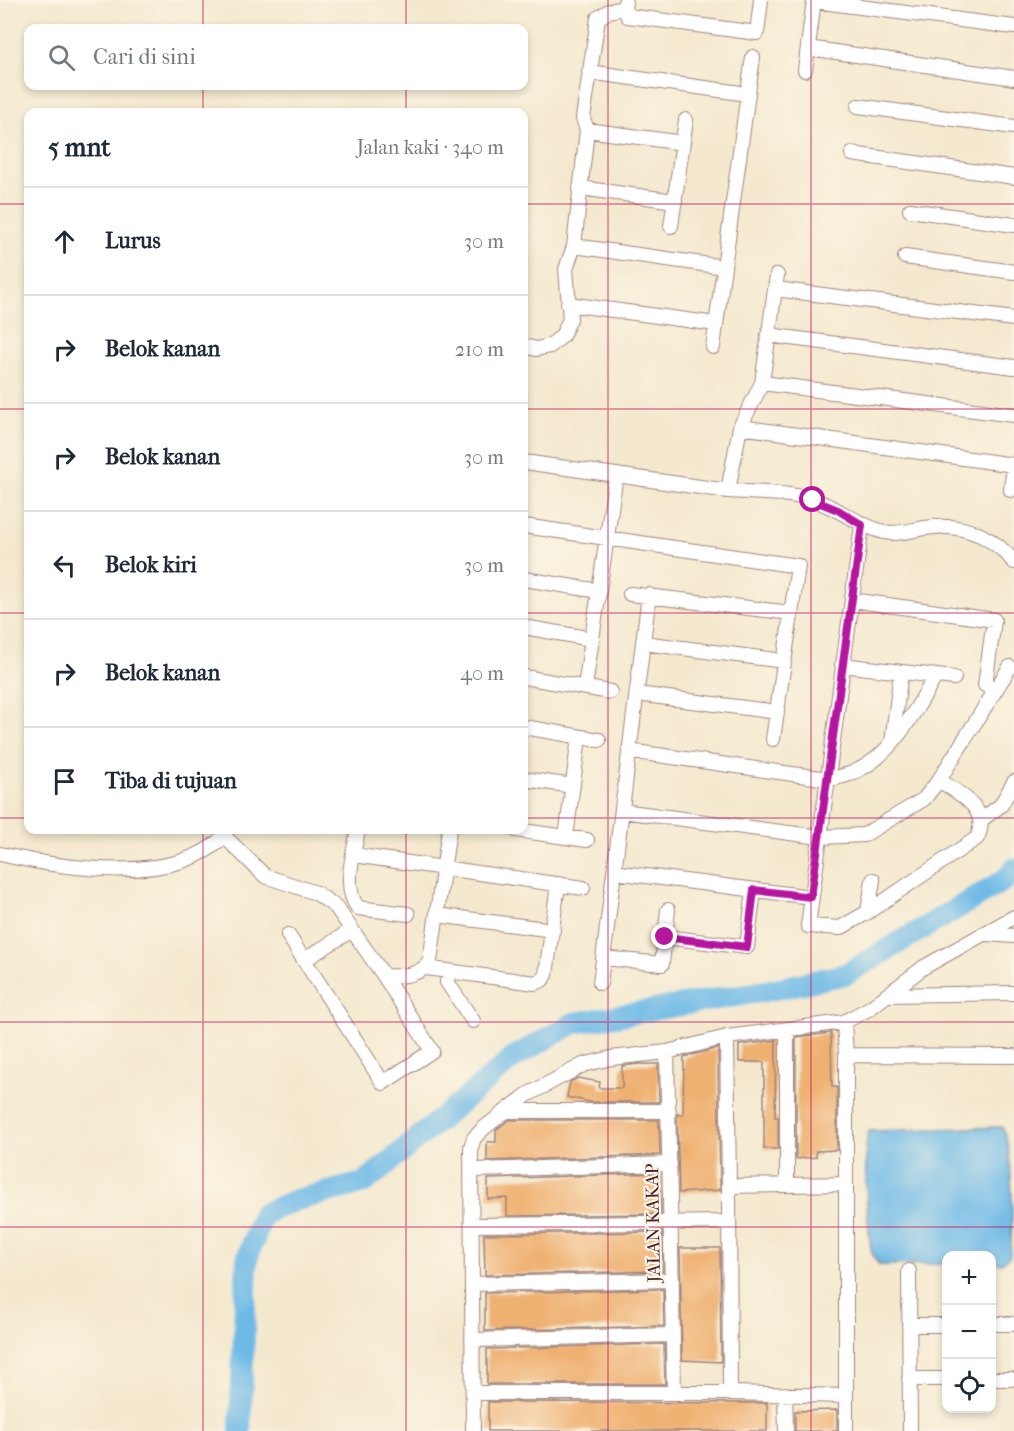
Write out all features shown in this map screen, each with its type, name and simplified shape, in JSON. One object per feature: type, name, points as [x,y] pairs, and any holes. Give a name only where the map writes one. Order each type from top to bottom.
[{"type":"street","points":[[528,347],[536,349],[550,346],[562,336],[570,319],[566,269],[574,246],[587,130],[583,118],[598,18],[625,4],[628,16],[757,33],[761,0]]},
{"type":"street","points":[[805,70],[814,1],[1014,27]]},
{"type":"street","points":[[807,48],[1014,78]]},
{"type":"street","points":[[713,347],[753,57]]},
{"type":"street","points":[[589,72],[748,94]]},
{"type":"street","points":[[858,106],[1014,127]]},
{"type":"street","points":[[671,226],[686,120]]},
{"type":"street","points":[[587,130],[683,143]]},
{"type":"street","points":[[852,154],[1014,177]]},
{"type":"street","points":[[580,188],[675,201]]},
{"type":"street","points":[[910,210],[1014,225]]},
{"type":"street","points":[[574,246],[724,267]]},
{"type":"street","points":[[905,257],[1014,272]]},
{"type":"street","points":[[728,491],[740,427],[762,383],[777,275]]},
{"type":"street","points":[[775,289],[1014,319]]},
{"type":"street","points":[[568,304],[716,324]]},
{"type":"street","points":[[768,335],[1014,367]]},
{"type":"street","points":[[762,383],[1014,415]]},
{"type":"street","points":[[740,427],[1014,466],[1011,490]]},
{"type":"street","points":[[528,463],[728,491],[813,500],[838,510],[862,525],[886,532],[942,527],[967,530],[986,536],[1002,547],[1014,562]]},
{"type":"street","points":[[585,687],[616,475]]},
{"type":"street","points":[[862,525],[807,926],[840,928],[868,912],[977,838],[981,820],[1000,805],[1014,782]]},
{"type":"street","points":[[528,527],[606,540],[798,566],[773,739]]},
{"type":"street","points":[[528,580],[599,591]]},
{"type":"street","points":[[630,594],[791,614]]},
{"type":"street","points":[[600,983],[649,595]]},
{"type":"street","points":[[852,600],[994,620],[985,685]]},
{"type":"street","points":[[528,628],[592,639]]},
{"type":"street","points":[[643,643],[784,661]]},
{"type":"street","points":[[622,811],[820,837],[864,835],[924,799],[939,780],[1012,666],[988,663]]},
{"type":"street","points":[[842,665],[954,678]]},
{"type":"street","points":[[892,747],[901,672]]},
{"type":"street","points":[[629,751],[828,779],[853,773],[892,747],[936,676]]},
{"type":"street","points":[[528,678],[610,692]]},
{"type":"street","points":[[637,694],[777,712]]},
{"type":"street","points":[[528,729],[599,740]]},
{"type":"street","points":[[566,837],[579,736]]},
{"type":"street","points":[[528,780],[573,786]]},
{"type":"street","points":[[939,780],[969,801],[981,820]]},
{"type":"street","points":[[528,832],[588,840]]},
{"type":"street","points":[[0,854],[84,868],[135,870],[188,859],[214,846],[225,834]]},
{"type":"street","points":[[227,834],[265,876],[316,893],[336,907],[384,976],[432,1052],[383,1083],[288,935]]},
{"type":"street","points":[[357,834],[351,878],[352,900],[358,908],[408,914]]},
{"type":"street","points":[[384,976],[419,972],[426,968],[430,961],[448,834]]},
{"type":"street","points":[[354,855],[583,888]]},
{"type":"street","points":[[614,872],[811,897]]},
{"type":"street","points":[[868,912],[873,880]]},
{"type":"street","points":[[426,968],[535,983],[542,980],[546,975],[558,884]]},
{"type":"street","points":[[665,937],[747,947],[754,890]]},
{"type":"street","points":[[603,958],[662,964],[668,910]]},
{"type":"street","points":[[437,915],[553,930]]},
{"type":"street","points":[[473,1431],[473,1170],[471,1147],[474,1138],[506,1111],[551,1081],[592,1062],[667,1052],[727,1037],[844,1022],[888,995],[924,967],[1014,917]]},
{"type":"street","points":[[304,960],[352,930]]},
{"type":"street","points":[[987,934],[1014,936]]},
{"type":"street","points":[[449,971],[447,982],[473,1021]]},
{"type":"street","points":[[888,995],[1014,993]]},
{"type":"street","points":[[844,1022],[846,1055],[846,1431]]},
{"type":"street","points":[[787,1030],[787,1185]]},
{"type":"street","points":[[727,1037],[730,1393]]},
{"type":"street","name":"JALAN KAKAP","points":[[667,1052],[674,1393]]},
{"type":"street","points":[[846,1055],[1014,1056]]},
{"type":"street","points":[[506,1111],[669,1111]]},
{"type":"street","points":[[473,1170],[670,1164]]},
{"type":"street","points":[[729,1186],[846,1184]]},
{"type":"street","points":[[473,1225],[729,1222]]},
{"type":"street","points":[[909,1271],[910,1431]]},
{"type":"street","points":[[473,1284],[672,1280]]},
{"type":"street","points":[[996,1324],[1012,1324]]},
{"type":"street","points":[[909,1325],[942,1325]]},
{"type":"street","points":[[472,1340],[673,1335]]},
{"type":"street","points":[[909,1379],[942,1379]]},
{"type":"street","points":[[996,1379],[1011,1379]]},
{"type":"street","points":[[473,1393],[730,1393],[845,1396]]},
{"type":"street","points":[[785,1394],[786,1431]]},
{"type":"water","points":[[1002,1127],[1011,1170],[1010,1256],[1002,1263],[996,1263],[996,1251],[942,1251],[942,1264],[879,1265],[872,1253],[867,1210],[866,1153],[869,1131]]},
{"type":"building","points":[[831,1033],[832,1087],[837,1087],[837,1150],[816,1151],[816,1157],[796,1159],[796,1037]]},
{"type":"building","points":[[776,1040],[775,1117],[778,1117],[778,1149],[764,1149],[764,1062],[739,1062],[739,1045]]},
{"type":"building","points":[[718,1048],[720,1190],[679,1193],[677,1114],[683,1115],[684,1057]]},
{"type":"building","points":[[658,1064],[659,1102],[590,1102],[567,1097],[570,1082],[578,1078],[600,1082],[599,1088],[622,1088],[622,1066]]},
{"type":"building","points":[[509,1120],[659,1120],[660,1155],[487,1161],[487,1142],[496,1142],[496,1130]]},
{"type":"building","points":[[660,1173],[661,1214],[507,1216],[507,1198],[488,1199],[488,1179]]},
{"type":"building","points":[[662,1232],[663,1271],[485,1275],[484,1234]]},
{"type":"building","points":[[680,1248],[720,1248],[721,1362],[682,1360]]},
{"type":"building","points":[[663,1289],[664,1326],[485,1331],[485,1293]]},
{"type":"building","points":[[664,1344],[665,1384],[487,1384],[487,1349]]},
{"type":"building","points":[[488,1402],[767,1403],[767,1431],[488,1431]]},
{"type":"building","points":[[837,1410],[837,1431],[795,1431],[795,1411]]},
{"type":"waterway","points":[[240,1431],[247,1259],[263,1214],[296,1200],[364,1183],[516,1056],[574,1023],[771,990],[846,974],[1005,880],[1014,869]]},
{"type":"route","points":[[665,937],[747,947],[754,890],[811,897],[862,525],[838,510],[813,500]]}]
